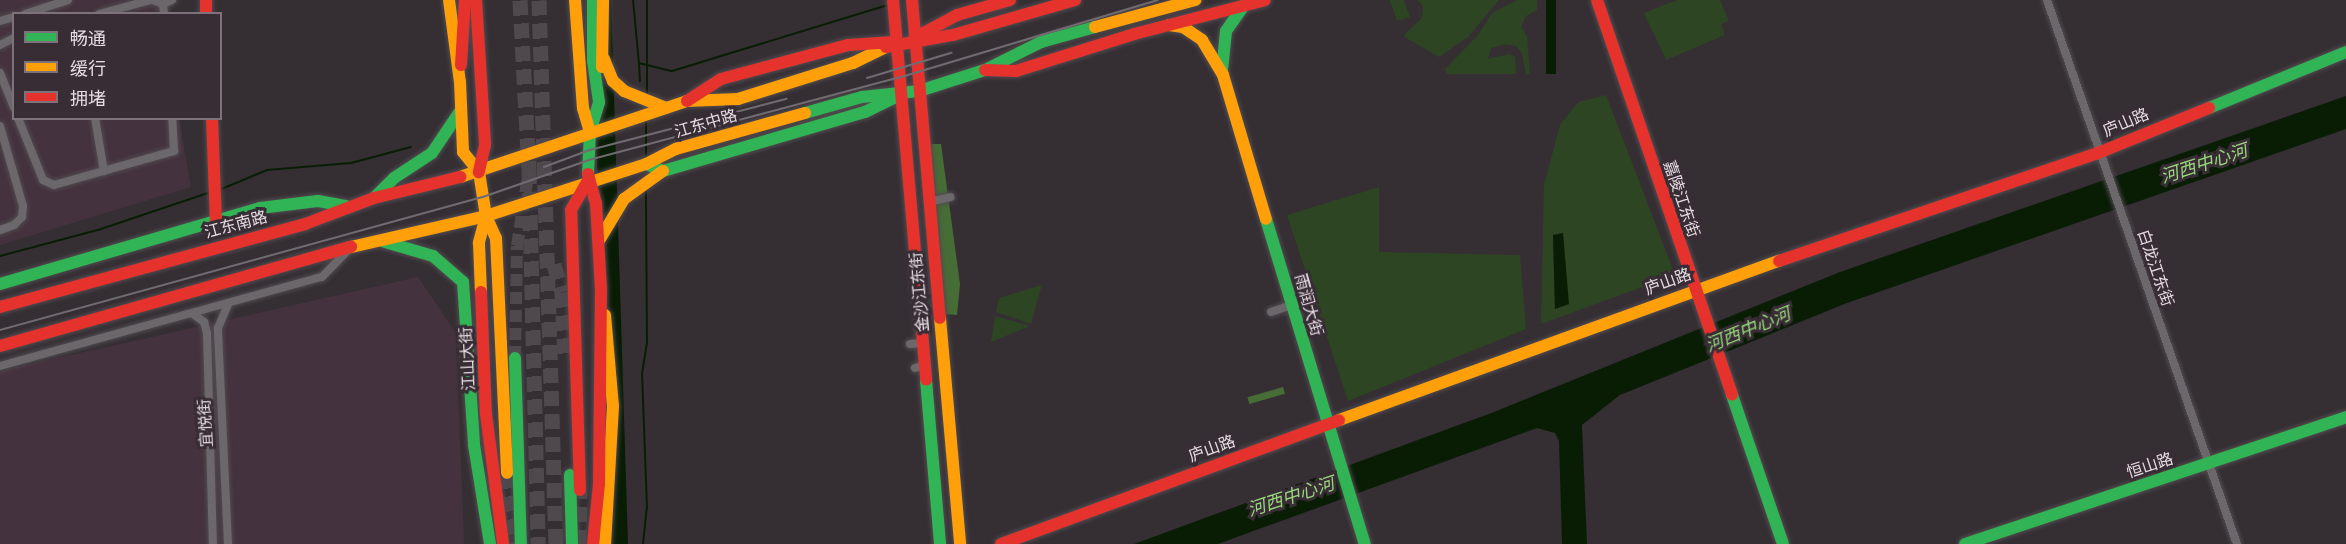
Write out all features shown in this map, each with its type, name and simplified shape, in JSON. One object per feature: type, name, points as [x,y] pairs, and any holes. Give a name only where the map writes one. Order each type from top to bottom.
[{"type":"main road","points":[[449,0],[460,82]]},
{"type":"main road","points":[[465,0],[459,113],[463,152],[479,172]]},
{"type":"main road","points":[[476,0],[485,145],[479,172]]},
{"type":"main road","points":[[575,0],[583,108],[590,132]]},
{"type":"main road","points":[[593,0],[593,61],[599,102],[590,132],[588,181],[596,203],[600,239],[601,290],[599,484],[593,544]]},
{"type":"main road","points":[[598,89],[603,59],[603,0]]},
{"type":"main road","name":"金沙江东街","points":[[893,0],[916,344],[940,544]]},
{"type":"main road","name":"金沙江东街","points":[[912,0],[960,544]]},
{"type":"main road","name":"江东中路","points":[[914,38],[957,15],[1010,0]]},
{"type":"main road","name":"江东中路","points":[[479,172],[590,132],[687,101],[721,79],[848,45],[953,35],[1075,0]]},
{"type":"main road","name":"江东中路","points":[[377,240],[486,216],[646,164],[676,149],[862,97],[900,95],[919,91],[985,70],[1041,42],[1195,0]]},
{"type":"main road","name":"江东中路","points":[[985,70],[1016,71],[1169,25],[1265,0]]},
{"type":"main road","name":"嘉陵江东街","points":[[1597,0],[1706,326],[1783,544]]},
{"type":"main road","points":[[1222,75],[1226,31],[1244,5]]},
{"type":"main road","points":[[1169,25],[1183,27],[1202,40],[1222,75]]},
{"type":"main road","name":"江东中路","points":[[687,101],[738,99],[853,63],[895,42]]},
{"type":"main road","name":"庐山路","points":[[1001,544],[1694,290],[2098,153],[2346,52]]},
{"type":"main road","points":[[603,59],[613,81],[624,91],[666,108]]},
{"type":"main road","name":"雨润大街","points":[[1222,75],[1326,425],[1365,544]]},
{"type":"main road","points":[[600,239],[624,199],[663,171],[865,112],[900,95]]},
{"type":"main road","points":[[374,198],[394,178],[432,153],[459,113]]},
{"type":"main road","points":[[212,120],[216,217]]},
{"type":"main road","points":[[646,164],[663,171]]},
{"type":"main road","name":"江东南路","points":[[0,307],[305,224],[346,206],[374,198],[479,172]]},
{"type":"main road","name":"江山大街","points":[[479,172],[486,216],[479,243],[486,414],[503,544]]},
{"type":"main road","points":[[580,490],[571,210],[588,181]]},
{"type":"main road","points":[[0,284],[216,217],[260,208],[318,201],[346,206]]},
{"type":"main road","points":[[486,216],[496,237],[507,473]]},
{"type":"main road","points":[[0,346],[377,240],[412,247],[433,256],[463,282],[474,445],[490,544]]},
{"type":"main road","points":[[601,290],[611,349],[614,406],[605,544]]},
{"type":"main road","points":[[515,358],[521,544]]},
{"type":"main road","points":[[565,359],[572,544]]},
{"type":"main road","name":"恒山路","points":[[1965,544],[2346,417]]},
{"type":"street","points":[[30,12],[53,2],[68,0]]},
{"type":"street","points":[[107,12],[152,0],[163,9],[172,0]]},
{"type":"street","name":"白龙江东街","points":[[2046,0],[2237,544]]},
{"type":"street","points":[[0,73],[11,95]]},
{"type":"street","points":[[19,120],[40,174],[48,183],[104,171],[174,151],[172,120]]},
{"type":"street","points":[[95,120],[104,171]]},
{"type":"street","points":[[0,126],[23,206],[22,217],[14,225],[0,230]]},
{"type":"street","points":[[929,202],[950,197]]},
{"type":"street","points":[[0,366],[322,277],[349,249]]},
{"type":"street","name":"宜悦街","points":[[228,304],[218,327],[228,544]]},
{"type":"street","points":[[1271,312],[1291,305]]},
{"type":"street","name":"宜悦街","points":[[193,314],[204,322],[207,333],[213,544]]},
{"type":"shaded area","points":[[0,0],[158,0],[161,12],[12,12],[12,120],[179,120],[191,187],[0,245]]},
{"type":"shaded area","points":[[1390,0],[1404,0],[1410,17],[1397,21]]},
{"type":"shaded area","points":[[1417,0],[1499,0],[1468,37],[1439,57],[1403,36],[1422,18],[1423,6]]},
{"type":"shaded area","points":[[1517,0],[1537,0],[1537,10],[1526,16],[1521,27],[1527,36],[1530,74],[1526,74],[1522,53],[1516,46],[1506,44],[1491,48],[1488,59],[1510,54],[1515,57],[1516,74],[1447,74],[1445,69],[1478,35],[1492,13]]},
{"type":"shaded area","points":[[1677,0],[1720,0],[1729,21],[1721,24],[1725,35],[1666,60],[1644,13]]},
{"type":"shaded area","points":[[1606,95],[1675,275],[1541,324],[1544,185],[1560,125],[1578,102]],"holes":[[[1563,233],[1568,304],[1555,309],[1553,235]]]},
{"type":"shaded area","points":[[1379,187],[1379,252],[1520,255],[1526,329],[1348,401],[1287,215]]},
{"type":"shaded area","points":[[418,277],[456,333],[464,544],[0,544],[0,371]]},
{"type":"shaded area","points":[[1042,285],[1031,324],[996,312],[999,298]]},
{"type":"shaded area","points":[[995,316],[1030,326],[991,342]]},
{"type":"green space","points":[[930,144],[941,144],[960,284],[957,315],[944,314]]},
{"type":"green space","points":[[1283,387],[1285,394],[1249,404],[1247,397]]},
{"type":"water","points":[[587,0],[611,0],[628,544],[604,544],[600,214]]},
{"type":"water","points":[[1546,0],[1556,0],[1556,74],[1546,74]]},
{"type":"water","name":"河西中心河","points":[[2346,96],[2346,129],[1847,303],[1620,395],[1582,425],[1587,544],[1562,544],[1559,441],[1555,433],[1537,428],[1218,544],[1134,544],[1494,412],[1840,272]]},
{"type":"water","points":[[1563,233],[1569,304],[1555,309],[1553,235]]},
{"type":"waterway","points":[[633,0],[639,63],[672,71],[885,6]]},
{"type":"waterway","points":[[647,0],[647,95]]},
{"type":"waterway","points":[[639,63],[640,81]]},
{"type":"waterway","points":[[646,119],[646,158]]},
{"type":"waterway","points":[[219,190],[267,170],[351,163],[411,147]]},
{"type":"waterway","points":[[643,544],[647,508],[642,374],[647,342],[646,188]]},
{"type":"waterway","points":[[0,256],[98,230],[211,192]]},
{"type":"tunnel","points":[[520,0],[529,169],[538,544]]},
{"type":"tunnel","points":[[539,0],[556,544]]},
{"type":"tunnel","points":[[515,358],[517,246],[529,169]]},
{"type":"tunnel","points":[[554,264],[562,292],[565,359]]},
{"type":"tunnel","points":[[507,473],[516,544]]},
{"type":"tunnel","points":[[579,544],[580,490]]},
{"type":"tram line","points":[[0,330],[483,197],[589,160],[898,78],[1158,0]]},
{"type":"tram line","points":[[867,78],[951,53]]},
{"type":"tram line","points":[[544,167],[590,150],[786,99]]},
{"type":"traffic: fast","points":[[588,174],[590,132],[599,102],[593,61],[593,0]]},
{"type":"traffic: fast","points":[[1222,71],[1226,31],[1244,5]]},
{"type":"traffic: fast","points":[[805,113],[862,97],[919,91],[985,70],[1041,42],[1095,27]]},
{"type":"traffic: fast","points":[[2209,108],[2346,52]]},
{"type":"traffic: fast","points":[[646,164],[663,171],[865,112],[900,95]]},
{"type":"traffic: fast","points":[[375,197],[394,178],[432,153],[459,113]]},
{"type":"traffic: fast","points":[[0,284],[260,208],[318,201],[347,206]]},
{"type":"traffic: fast","points":[[1266,219],[1365,544]]},
{"type":"traffic: fast","points":[[385,242],[433,256],[463,282],[474,445],[490,544]]},
{"type":"traffic: fast","points":[[515,358],[521,544]]},
{"type":"traffic: fast","points":[[926,380],[940,544]]},
{"type":"traffic: fast","points":[[1732,395],[1783,544]]},
{"type":"traffic: fast","points":[[1965,544],[2346,417]]},
{"type":"traffic: fast","points":[[570,475],[572,544]]},
{"type":"traffic: slow","points":[[449,0],[460,82],[463,152],[479,172],[486,216],[479,243],[481,292]]},
{"type":"traffic: slow","points":[[575,0],[583,108],[590,132]]},
{"type":"traffic: slow","points":[[602,67],[603,0]]},
{"type":"traffic: slow","points":[[1095,27],[1195,0]]},
{"type":"traffic: slow","points":[[1169,25],[1183,27],[1202,40],[1223,75],[1266,219]]},
{"type":"traffic: slow","points":[[460,177],[687,101],[738,99],[853,63],[886,47]]},
{"type":"traffic: slow","points":[[604,59],[613,81],[624,91],[666,108]]},
{"type":"traffic: slow","points":[[351,247],[486,216],[646,164],[676,149],[805,113]]},
{"type":"traffic: slow","points":[[600,239],[624,199],[663,171]]},
{"type":"traffic: slow","points":[[486,216],[496,238],[507,473]]},
{"type":"traffic: slow","points":[[1339,420],[1779,261]]},
{"type":"traffic: slow","points":[[605,315],[613,406],[605,544]]},
{"type":"traffic: slow","points":[[940,318],[960,544]]},
{"type":"traffic: jam","points":[[206,0],[206,12]]},
{"type":"traffic: jam","points":[[461,65],[465,0]]},
{"type":"traffic: jam","points":[[476,0],[485,145],[479,172]]},
{"type":"traffic: jam","points":[[893,0],[926,380]]},
{"type":"traffic: jam","points":[[912,0],[940,318]]},
{"type":"traffic: jam","points":[[914,38],[957,15],[1010,0]]},
{"type":"traffic: jam","points":[[886,47],[953,35],[1075,0]]},
{"type":"traffic: jam","points":[[985,70],[1016,71],[1134,34],[1265,0]]},
{"type":"traffic: jam","points":[[1597,0],[1732,395]]},
{"type":"traffic: jam","points":[[687,101],[721,79],[848,45],[894,42]]},
{"type":"traffic: jam","points":[[1779,261],[2098,153],[2209,108]]},
{"type":"traffic: jam","points":[[212,120],[216,221]]},
{"type":"traffic: jam","points":[[588,174],[596,203],[601,290],[599,484],[593,544]]},
{"type":"traffic: jam","points":[[0,307],[305,224],[374,198],[460,177]]},
{"type":"traffic: jam","points":[[580,490],[571,210],[588,181]]},
{"type":"traffic: jam","points":[[0,346],[351,247]]},
{"type":"traffic: jam","points":[[481,292],[486,414],[503,544]]},
{"type":"traffic: jam","points":[[1001,544],[1339,420]]}]
